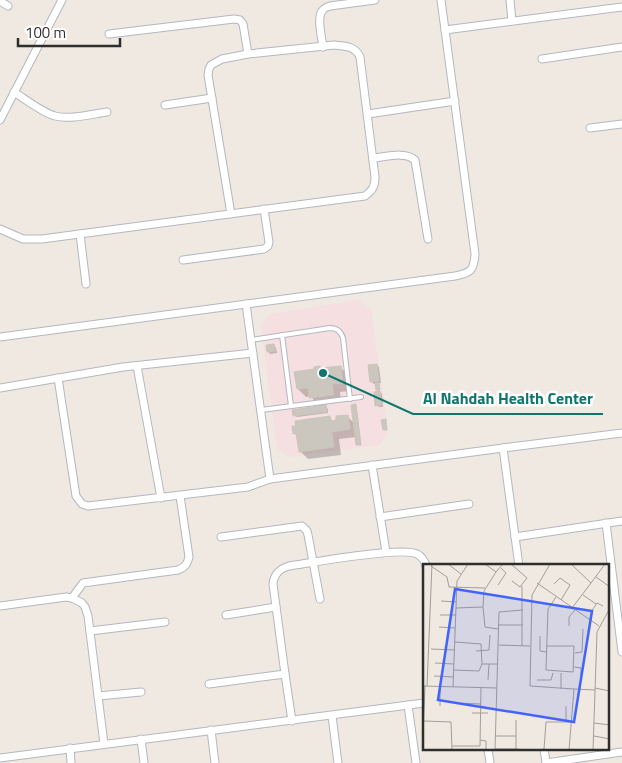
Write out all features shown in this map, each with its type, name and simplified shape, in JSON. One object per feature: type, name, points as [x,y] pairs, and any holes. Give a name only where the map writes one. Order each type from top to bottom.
[{"type":"street","points":[[0,120],[3,107],[14,92],[61,0]]},
{"type":"street","points":[[323,46],[320,21],[320,14],[323,8],[375,0]]},
{"type":"street","points":[[0,337],[467,274],[474,264],[475,254],[441,0]]},
{"type":"street","points":[[510,0],[512,22]]},
{"type":"street","points":[[0,1],[8,6]]},
{"type":"street","points":[[445,30],[622,7]]},
{"type":"street","points":[[109,34],[234,19],[240,20],[244,24],[248,54]]},
{"type":"street","points":[[0,229],[23,239],[42,239],[264,210],[365,196],[374,189],[375,177],[360,57],[353,48],[323,46],[248,54],[222,59],[211,65],[208,75],[230,214]]},
{"type":"street","points":[[542,58],[622,47]]},
{"type":"street","points":[[14,92],[56,116],[66,117],[107,112]]},
{"type":"street","points":[[165,105],[212,98]]},
{"type":"street","points":[[368,114],[455,101]]},
{"type":"street","points":[[590,128],[622,124]]},
{"type":"street","points":[[373,158],[404,155],[415,160],[428,239]]},
{"type":"street","points":[[183,260],[264,249],[268,246],[269,242],[264,210]]},
{"type":"street","points":[[80,234],[86,284]]},
{"type":"street","points":[[246,304],[270,479]]},
{"type":"street","points":[[0,388],[123,367],[253,353]]},
{"type":"street","points":[[137,366],[161,498]]},
{"type":"street","points":[[58,378],[76,496],[82,504],[88,506],[248,487],[270,479],[622,433]]},
{"type":"street","points":[[504,448],[519,564]]},
{"type":"street","points":[[372,465],[386,552]]},
{"type":"street","points":[[72,598],[83,583],[184,568],[188,563],[189,557],[180,496]]},
{"type":"street","points":[[380,517],[469,504]]},
{"type":"street","points":[[515,537],[622,521]]},
{"type":"street","points":[[606,523],[622,652]]},
{"type":"street","points":[[221,536],[302,526],[307,531],[320,599]]},
{"type":"street","points":[[292,721],[273,584],[276,574],[288,566],[386,552],[412,552],[418,554],[425,564]]},
{"type":"street","points":[[0,606],[60,598],[72,598],[82,603],[85,607],[90,631],[104,744]]},
{"type":"street","points":[[226,615],[276,607]]},
{"type":"street","points":[[90,631],[164,622]]},
{"type":"street","points":[[209,684],[284,674]]},
{"type":"street","points":[[98,696],[141,692]]},
{"type":"street","points":[[0,758],[423,703]]},
{"type":"street","points":[[408,706],[416,763]]},
{"type":"street","points":[[332,716],[338,763]]},
{"type":"street","points":[[211,730],[216,763]]},
{"type":"street","points":[[141,739],[144,763]]},
{"type":"street","points":[[70,748],[71,763]]},
{"type":"street","points":[[488,750],[490,763]]},
{"type":"street","points":[[544,750],[546,763],[622,752]]},
{"type":"lane","points":[[251,340],[330,328],[337,329],[343,338],[350,399]]},
{"type":"lane","points":[[282,335],[291,406]]},
{"type":"lane","points":[[261,410],[361,397]]},
{"type":"shaded area","points":[[359,300],[371,310],[388,433],[379,445],[289,457],[277,448],[261,325],[270,314]]},
{"type":"building","points":[[274,344],[275,351],[267,352],[266,345]]},
{"type":"building","points":[[377,364],[379,381],[370,382],[368,365]]},
{"type":"building","points":[[320,366],[321,368],[341,366],[343,383],[332,384],[334,395],[309,398],[308,388],[297,389],[294,372],[314,369],[314,367]]},
{"type":"building","points":[[375,383],[379,383],[380,390],[376,390]]},
{"type":"building","points":[[380,391],[382,405],[375,406],[374,392]]},
{"type":"building","points":[[356,404],[361,445],[356,445],[351,405]]},
{"type":"building","points":[[326,405],[327,412],[293,416],[292,410]]},
{"type":"building","points":[[348,415],[350,429],[332,432],[334,447],[299,452],[296,433],[293,434],[292,426],[296,426],[295,421],[330,416],[331,421],[336,420],[336,416]]},
{"type":"building","points":[[386,419],[387,430],[383,430],[381,420]]},
{"type":"place","name":"Al Nahdah Health Center","points":[[323,373]]}]
